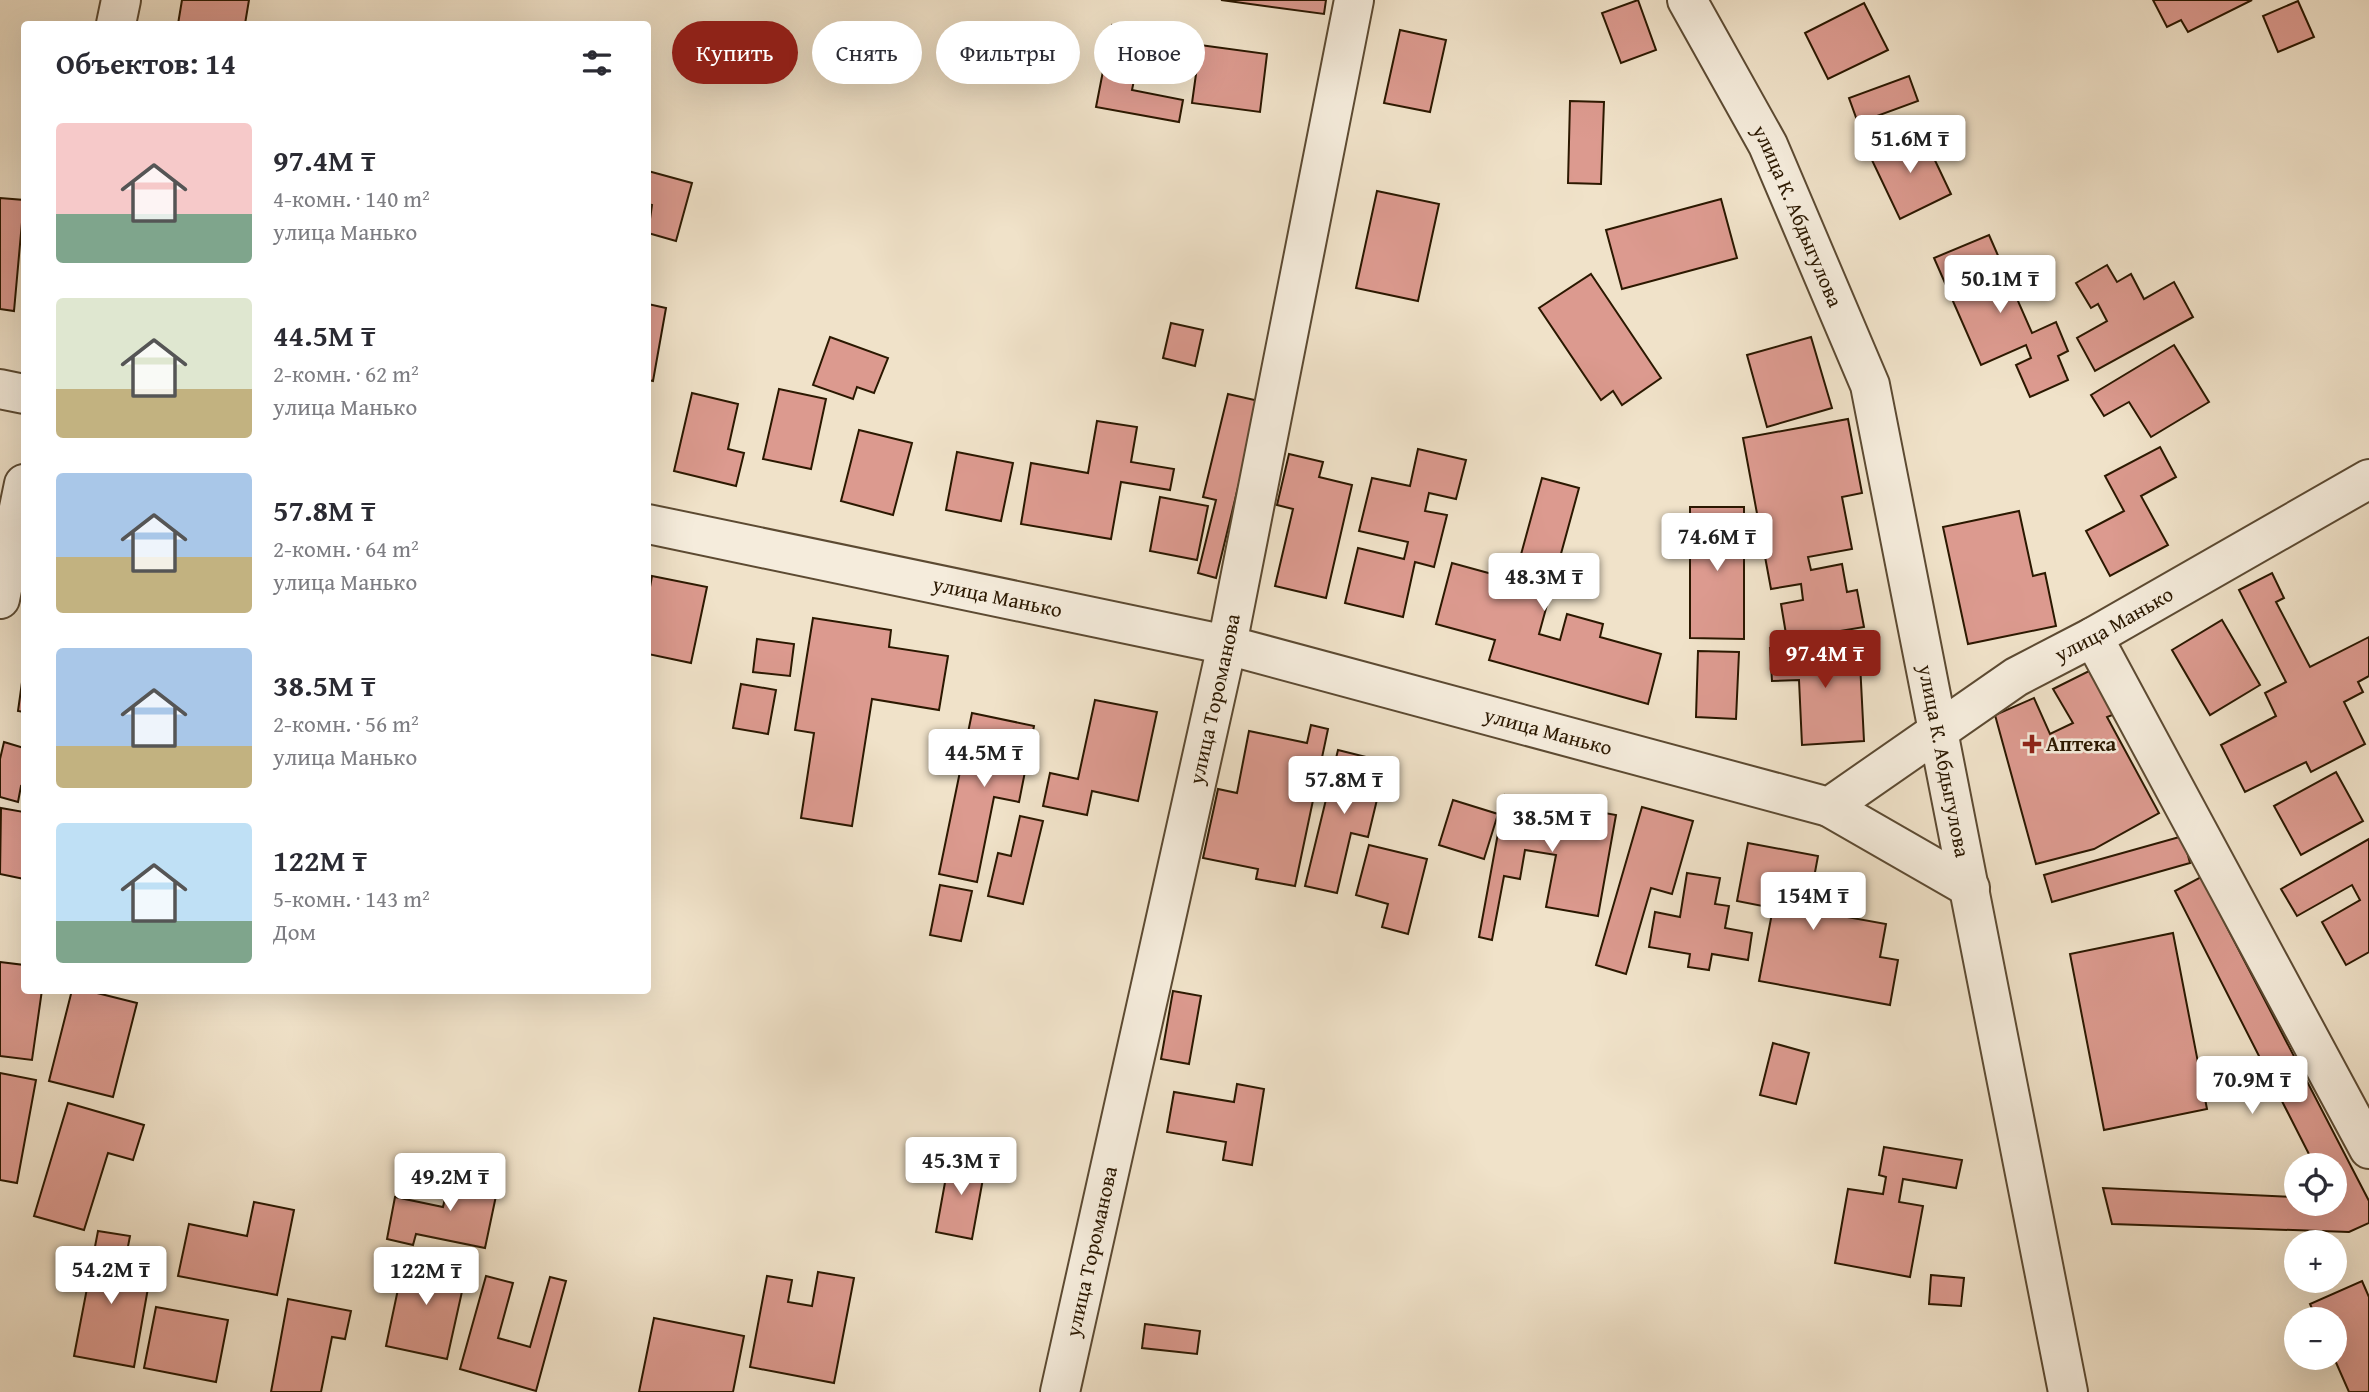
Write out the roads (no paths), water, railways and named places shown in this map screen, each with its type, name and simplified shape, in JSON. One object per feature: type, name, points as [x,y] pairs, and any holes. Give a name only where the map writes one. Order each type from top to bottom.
[{"type":"street","points":[[117,21],[121,0]]},
{"type":"street","name":"улица Тороманова","points":[[1059,1392],[1227,645],[1354,0]]},
{"type":"street","name":"улица К. Абдыгулова","points":[[1687,0],[1768,145],[1870,385],[2068,1392]]},
{"type":"street","points":[[0,389],[21,393]]},
{"type":"street","name":"улица Манько","points":[[651,525],[1227,645],[1829,807],[2017,677],[2093,637],[2369,479]]},
{"type":"street","points":[[0,599],[21,498]]},
{"type":"street","points":[[2093,637],[2369,1149]]},
{"type":"street","points":[[1829,807],[1970,888]]},
{"type":"place","name":"Аптека","points":[[2032,744]]}]
